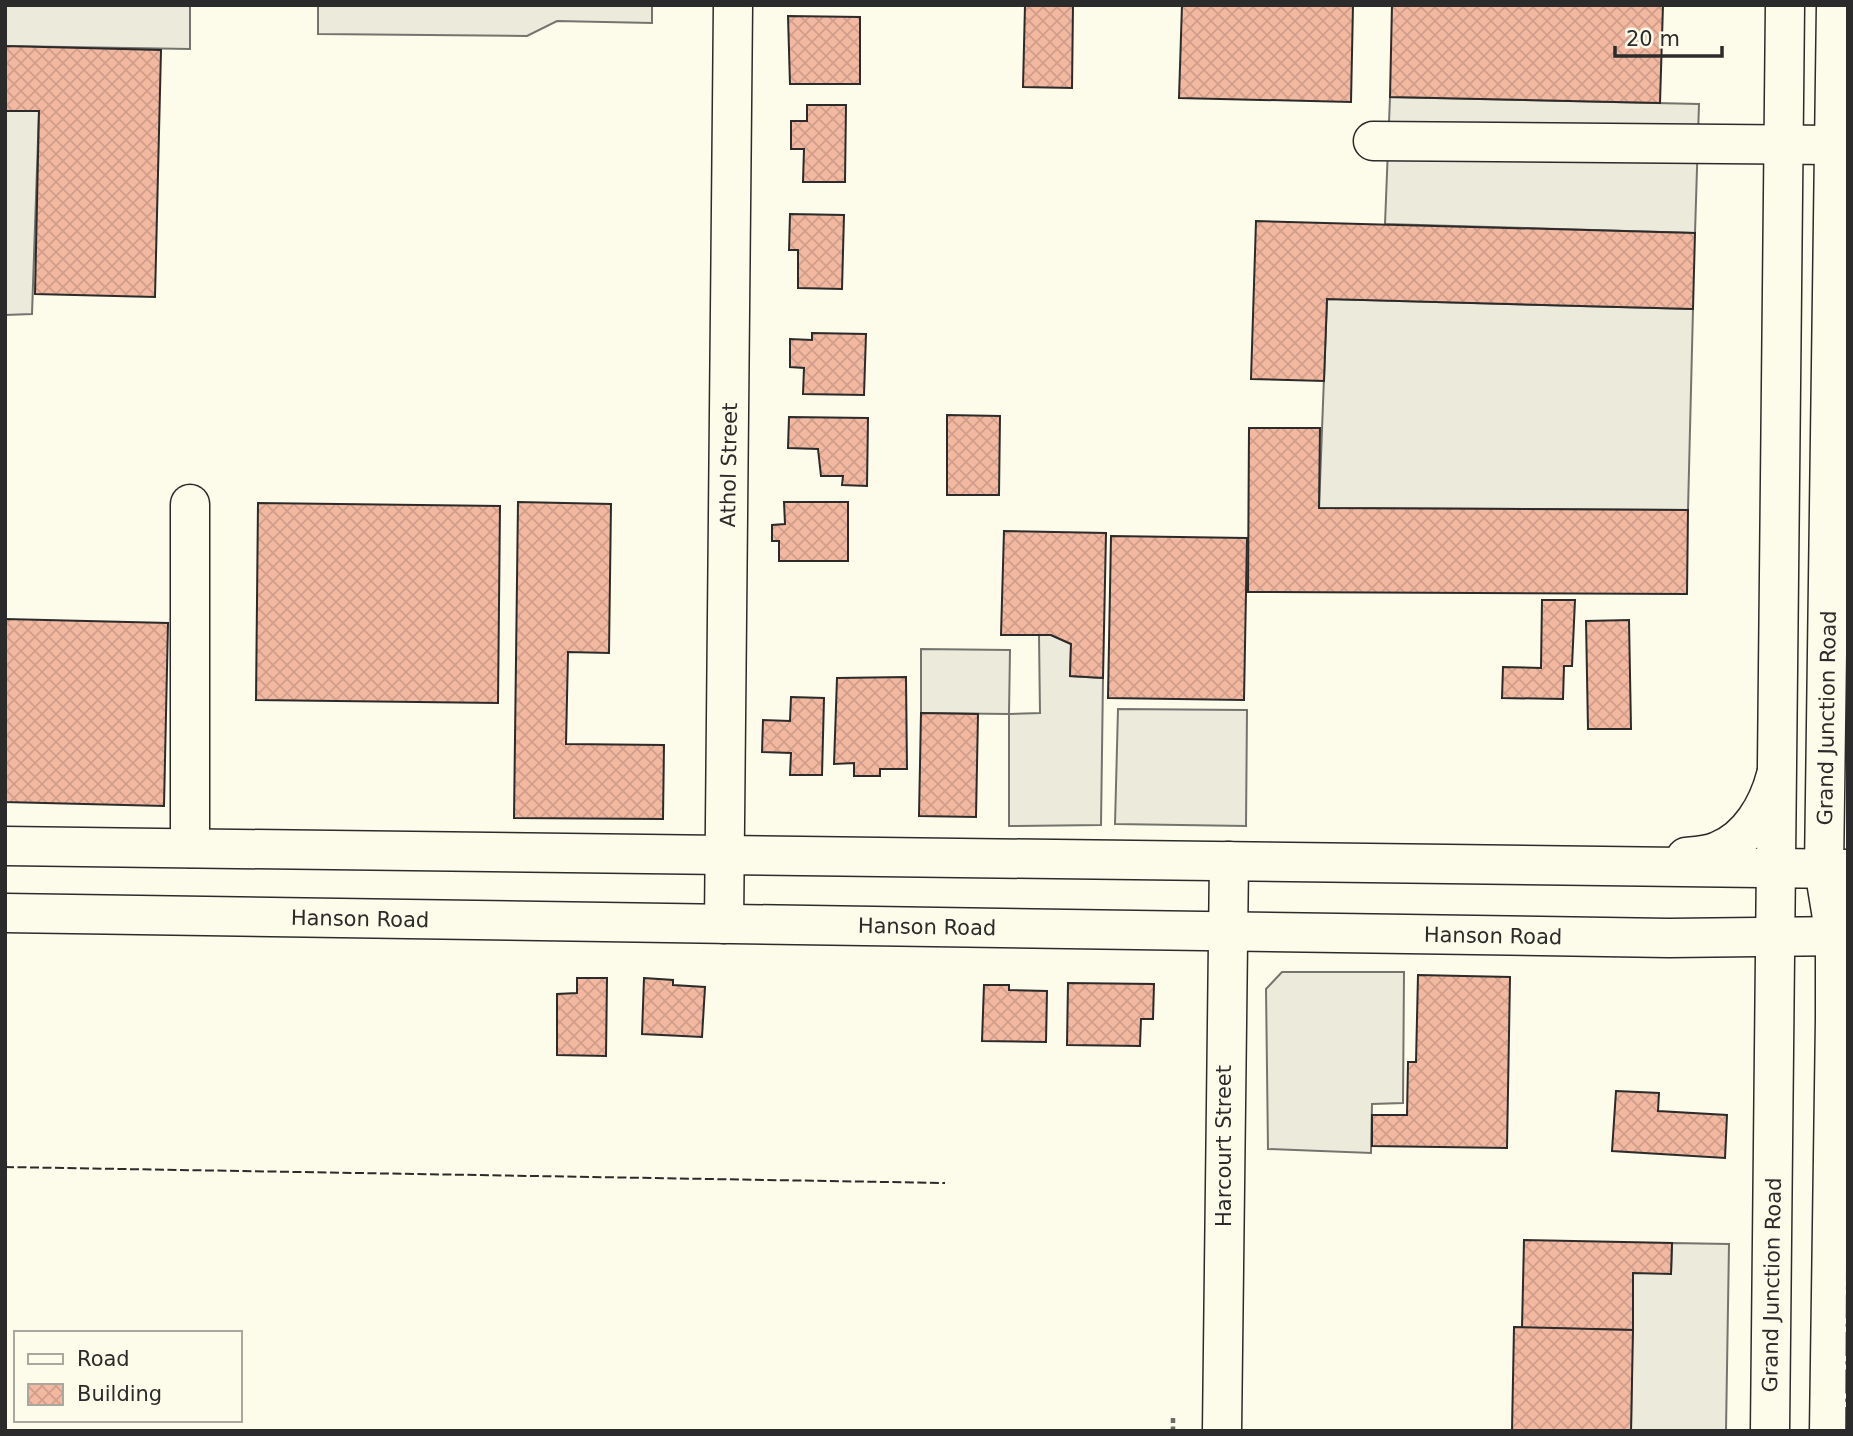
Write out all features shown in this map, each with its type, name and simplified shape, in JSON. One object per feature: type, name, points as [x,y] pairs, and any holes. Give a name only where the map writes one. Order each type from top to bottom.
[{"type":"main road","name":"Athol Street","points":[[724,924],[733,5]]},
{"type":"main road","name":"Grand Junction Road","points":[[1770,1431],[1785,5]]},
{"type":"main road","name":"Grand Junction Road","points":[[1829,1431],[1839,1269],[1842,1015],[1841,936],[1827,712],[1836,5]]},
{"type":"main road","points":[[1373,141],[1834,145]]},
{"type":"main road","points":[[190,504],[190,848]]},
{"type":"main road","points":[[1827,712],[1848,791]]},
{"type":"main road","points":[[1632,867],[1717,852],[1728,845],[1761,813],[1770,799],[1776,775]]},
{"type":"main road","points":[[5,846],[1836,869]]},
{"type":"main road","name":"Harcourt Street","points":[[1222,1431],[1226,932],[1229,862]]},
{"type":"main road","name":"Hanson Road","points":[[5,913],[1669,939],[1841,936]]},
{"type":"path","points":[[1173,1418],[1173,1431]]},
{"type":"shaded area","points":[[5,5],[190,5],[190,49],[5,46]]},
{"type":"shaded area","points":[[318,5],[652,5],[652,23],[557,21],[527,36],[318,34]]},
{"type":"shaded area","points":[[1390,97],[1699,104],[1695,233],[1385,224]]},
{"type":"shaded area","points":[[5,111],[39,111],[32,314],[5,315]]},
{"type":"shaded area","points":[[1327,299],[1693,309],[1688,510],[1319,508]]},
{"type":"shaded area","points":[[1039,635],[1051,635],[1071,644],[1070,676],[1103,678],[1101,825],[1009,826],[1009,714],[1040,713]]},
{"type":"shaded area","points":[[921,649],[1010,650],[1009,714],[921,713]]},
{"type":"shaded area","points":[[1118,709],[1247,710],[1246,826],[1115,824]]},
{"type":"shaded area","points":[[1282,972],[1404,972],[1403,1103],[1372,1104],[1371,1153],[1268,1149],[1266,989]]},
{"type":"shaded area","points":[[1672,1243],[1729,1244],[1726,1431],[1631,1431],[1633,1273],[1671,1273]]},
{"type":"building","points":[[1025,5],[1073,5],[1072,88],[1023,87]]},
{"type":"building","points":[[1182,5],[1353,5],[1351,102],[1179,98]]},
{"type":"building","points":[[1392,5],[1663,5],[1660,103],[1390,97]]},
{"type":"building","points":[[788,16],[860,17],[860,84],[790,84]]},
{"type":"building","points":[[5,46],[161,50],[155,297],[35,294],[39,111],[5,111]]},
{"type":"building","points":[[807,105],[846,105],[845,182],[803,182],[804,149],[791,149],[791,121],[807,121]]},
{"type":"building","points":[[790,214],[844,215],[842,289],[798,288],[798,250],[789,250]]},
{"type":"building","points":[[1256,221],[1695,233],[1693,309],[1327,299],[1324,381],[1251,379]]},
{"type":"building","points":[[812,333],[866,334],[864,395],[803,394],[804,368],[790,367],[790,339],[812,340]]},
{"type":"building","points":[[947,415],[1000,416],[999,495],[947,495]]},
{"type":"building","points":[[789,417],[868,418],[867,486],[842,485],[843,476],[821,476],[818,449],[788,448]]},
{"type":"building","points":[[1249,428],[1320,428],[1319,508],[1688,510],[1687,594],[1248,592]]},
{"type":"building","points":[[518,502],[611,504],[609,653],[568,652],[566,744],[664,745],[663,819],[514,818]]},
{"type":"building","points":[[784,502],[848,502],[848,561],[779,561],[779,541],[772,541],[772,525],[785,524]]},
{"type":"building","points":[[258,503],[500,506],[498,703],[256,700]]},
{"type":"building","points":[[1004,531],[1106,533],[1103,678],[1070,676],[1071,644],[1051,635],[1001,635]]},
{"type":"building","points":[[1111,536],[1247,538],[1244,700],[1108,698]]},
{"type":"building","points":[[1542,600],[1575,600],[1572,666],[1564,666],[1563,699],[1502,698],[1503,667],[1541,668]]},
{"type":"building","points":[[5,619],[168,623],[164,806],[5,802]]},
{"type":"building","points":[[1629,620],[1631,729],[1588,729],[1586,621]]},
{"type":"building","points":[[906,677],[907,769],[880,769],[880,776],[854,776],[854,763],[834,764],[837,678]]},
{"type":"building","points":[[791,697],[824,698],[822,775],[790,775],[791,753],[762,752],[763,720],[790,721]]},
{"type":"building","points":[[921,713],[978,714],[976,817],[919,816]]},
{"type":"building","points":[[1418,975],[1510,977],[1507,1148],[1372,1146],[1372,1115],[1407,1115],[1408,1062],[1416,1062]]},
{"type":"building","points":[[577,978],[607,978],[606,1056],[557,1055],[557,994],[577,993]]},
{"type":"building","points":[[644,978],[673,980],[673,985],[705,987],[702,1037],[642,1034]]},
{"type":"building","points":[[1068,983],[1154,984],[1153,1019],[1141,1019],[1140,1046],[1067,1045]]},
{"type":"building","points":[[984,985],[1009,985],[1009,990],[1047,991],[1046,1042],[982,1041]]},
{"type":"building","points":[[1616,1091],[1659,1093],[1658,1111],[1727,1115],[1725,1158],[1612,1151]]},
{"type":"building","points":[[1524,1240],[1672,1243],[1671,1274],[1633,1273],[1633,1330],[1522,1328]]},
{"type":"building","points":[[1514,1327],[1633,1330],[1631,1431],[1512,1431]]},
{"type":"fence","points":[[5,1167],[945,1183]]},
{"type":"power","points":[[1846,1431],[1848,1102]]}]
